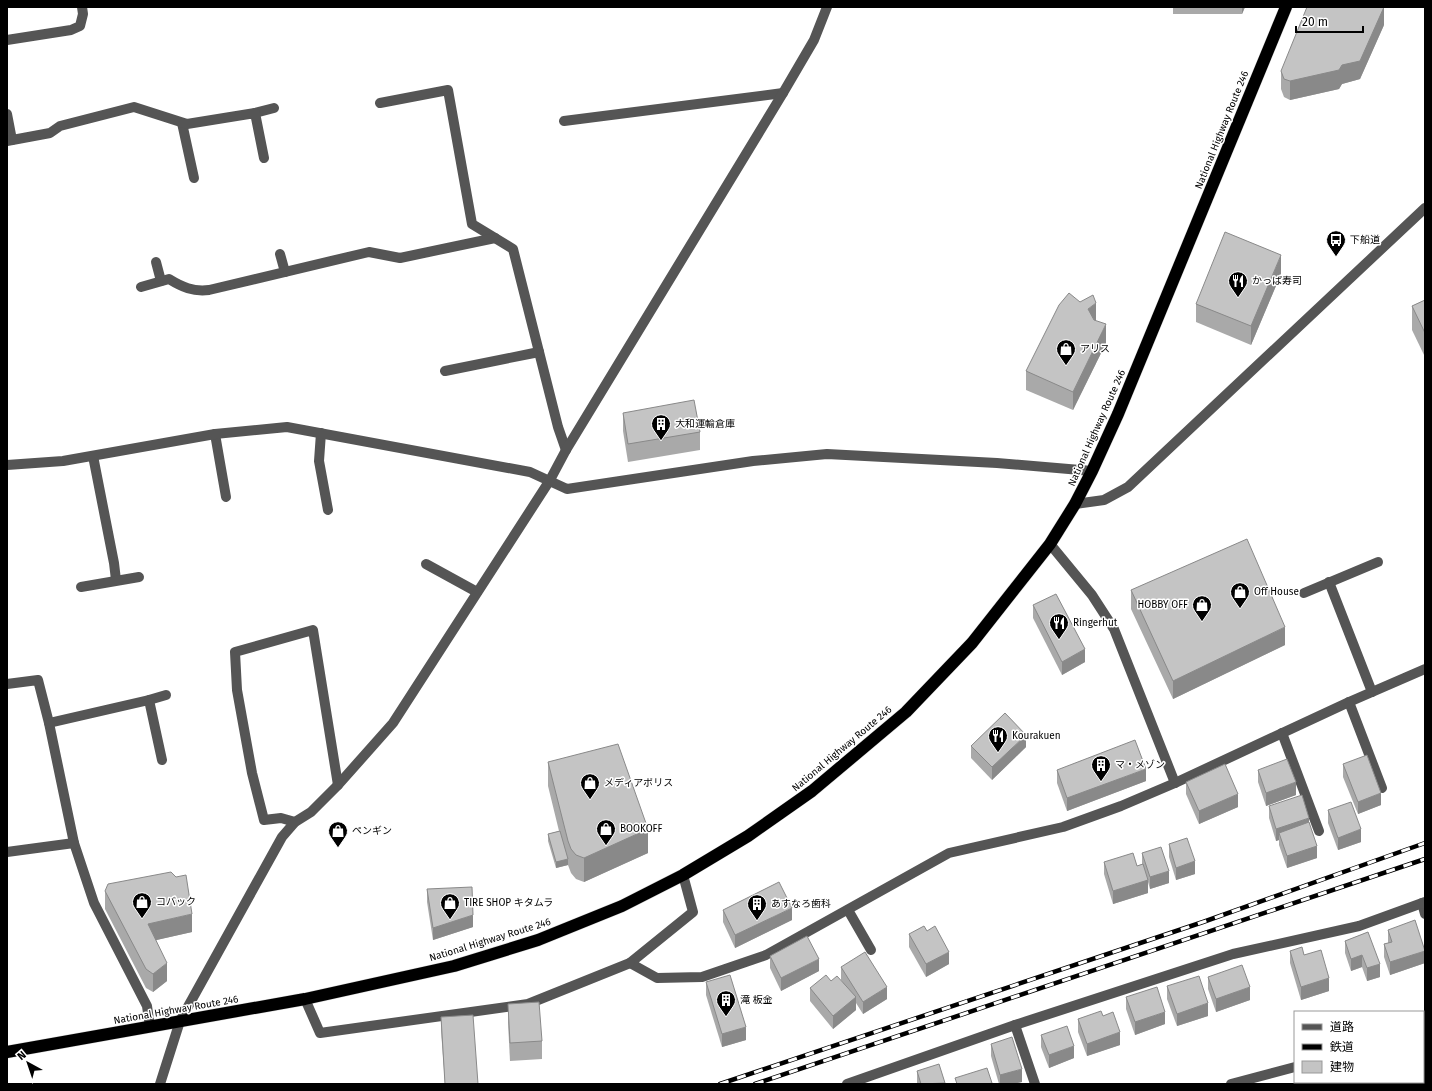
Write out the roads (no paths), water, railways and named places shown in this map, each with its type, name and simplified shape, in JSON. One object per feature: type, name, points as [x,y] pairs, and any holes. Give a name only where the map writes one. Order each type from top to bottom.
[{"type":"highway","name":"National Highway Route 246","points":[[7,1052],[305,999],[454,966],[538,940],[622,906],[683,875],[748,836],[812,791],[906,712],[972,643],[1050,544],[1075,504],[1092,471],[1121,407],[1286,7]]},
{"type":"street","points":[[7,40],[71,30],[80,26],[83,14],[82,7]]},
{"type":"street","points":[[160,1084],[180,1021],[282,837],[295,822],[311,812],[338,785],[393,722],[550,480],[566,450],[783,93],[814,40],[827,7]]},
{"type":"street","points":[[380,103],[448,90],[472,224],[513,249],[558,427],[566,450]]},
{"type":"street","points":[[564,121],[783,93]]},
{"type":"street","points":[[7,114],[9,140],[50,133],[60,126],[134,107],[187,124],[255,113],[274,108]]},
{"type":"street","points":[[255,113],[264,158]]},
{"type":"street","points":[[182,123],[194,178]]},
{"type":"street","points":[[1075,504],[1104,500],[1128,487],[1425,208]]},
{"type":"street","points":[[141,287],[169,279],[190,290],[209,290],[369,252],[400,258],[495,238]]},
{"type":"street","points":[[280,254],[285,272]]},
{"type":"street","points":[[156,262],[162,281]]},
{"type":"street","points":[[445,371],[539,352]]},
{"type":"street","points":[[7,465],[63,461],[215,434],[287,427],[530,472],[550,480],[566,489],[753,461],[827,454],[997,463],[1092,471]]},
{"type":"street","points":[[321,433],[319,461],[328,510]]},
{"type":"street","points":[[215,434],[226,497]]},
{"type":"street","points":[[93,456],[116,580]]},
{"type":"street","points":[[1050,544],[1092,595],[1114,629],[1175,783]]},
{"type":"street","points":[[1304,593],[1378,562]]},
{"type":"street","points":[[426,564],[477,592]]},
{"type":"street","points":[[81,587],[139,577]]},
{"type":"street","points":[[1329,582],[1372,692]]},
{"type":"street","points":[[295,822],[281,818],[264,820],[252,774],[237,690],[235,652],[313,630],[338,785]]},
{"type":"street","points":[[630,963],[658,978],[702,977],[766,955],[949,854],[1063,827],[1121,806],[1175,783],[1349,702],[1425,669]]},
{"type":"street","points":[[7,684],[38,680],[49,723],[74,843],[94,903],[147,1006],[150,1027]]},
{"type":"street","points":[[49,723],[166,695]]},
{"type":"street","points":[[149,700],[162,760]]},
{"type":"street","points":[[1349,702],[1382,788]]},
{"type":"street","points":[[1282,733],[1319,831]]},
{"type":"street","points":[[7,852],[74,843]]},
{"type":"street","points":[[305,999],[320,1033],[528,1004],[630,963],[692,912],[683,875]]},
{"type":"street","points":[[848,1084],[1015,1025],[1233,954],[1359,926],[1423,903],[1425,914]]},
{"type":"street","points":[[848,910],[871,950]]},
{"type":"street","points":[[1015,1025],[1035,1084]]},
{"type":"street","points":[[1231,1084],[1258,1080],[1294,1067]]},
{"type":"railway","points":[[720,1084],[1203,922],[1425,843]]},
{"type":"railway","points":[[755,1084],[1425,859]]},
{"type":"place","name":"下船道","points":[[1336,257]]},
{"type":"place","name":"かっぱ寿司","points":[[1238,298]]},
{"type":"place","name":"アリス","points":[[1066,366]]},
{"type":"place","name":"大和運輸倉庫","points":[[661,441]]},
{"type":"place","name":"Off House","points":[[1240,609]]},
{"type":"place","name":"HOBBY OFF","points":[[1202,622]]},
{"type":"place","name":"Ringerhut","points":[[1059,640]]},
{"type":"place","name":"Kourakuen","points":[[998,753]]},
{"type":"place","name":"マ・メゾン","points":[[1101,782]]},
{"type":"place","name":"メディアポリス","points":[[590,800]]},
{"type":"place","name":"BOOKOFF","points":[[606,846]]},
{"type":"place","name":"ペンギン","points":[[338,848]]},
{"type":"place","name":"コバック","points":[[142,919]]},
{"type":"place","name":"TIRE SHOP キタムラ","points":[[450,920]]},
{"type":"place","name":"あすなろ歯科","points":[[757,921]]},
{"type":"place","name":"滝 板金","points":[[726,1017]]}]
